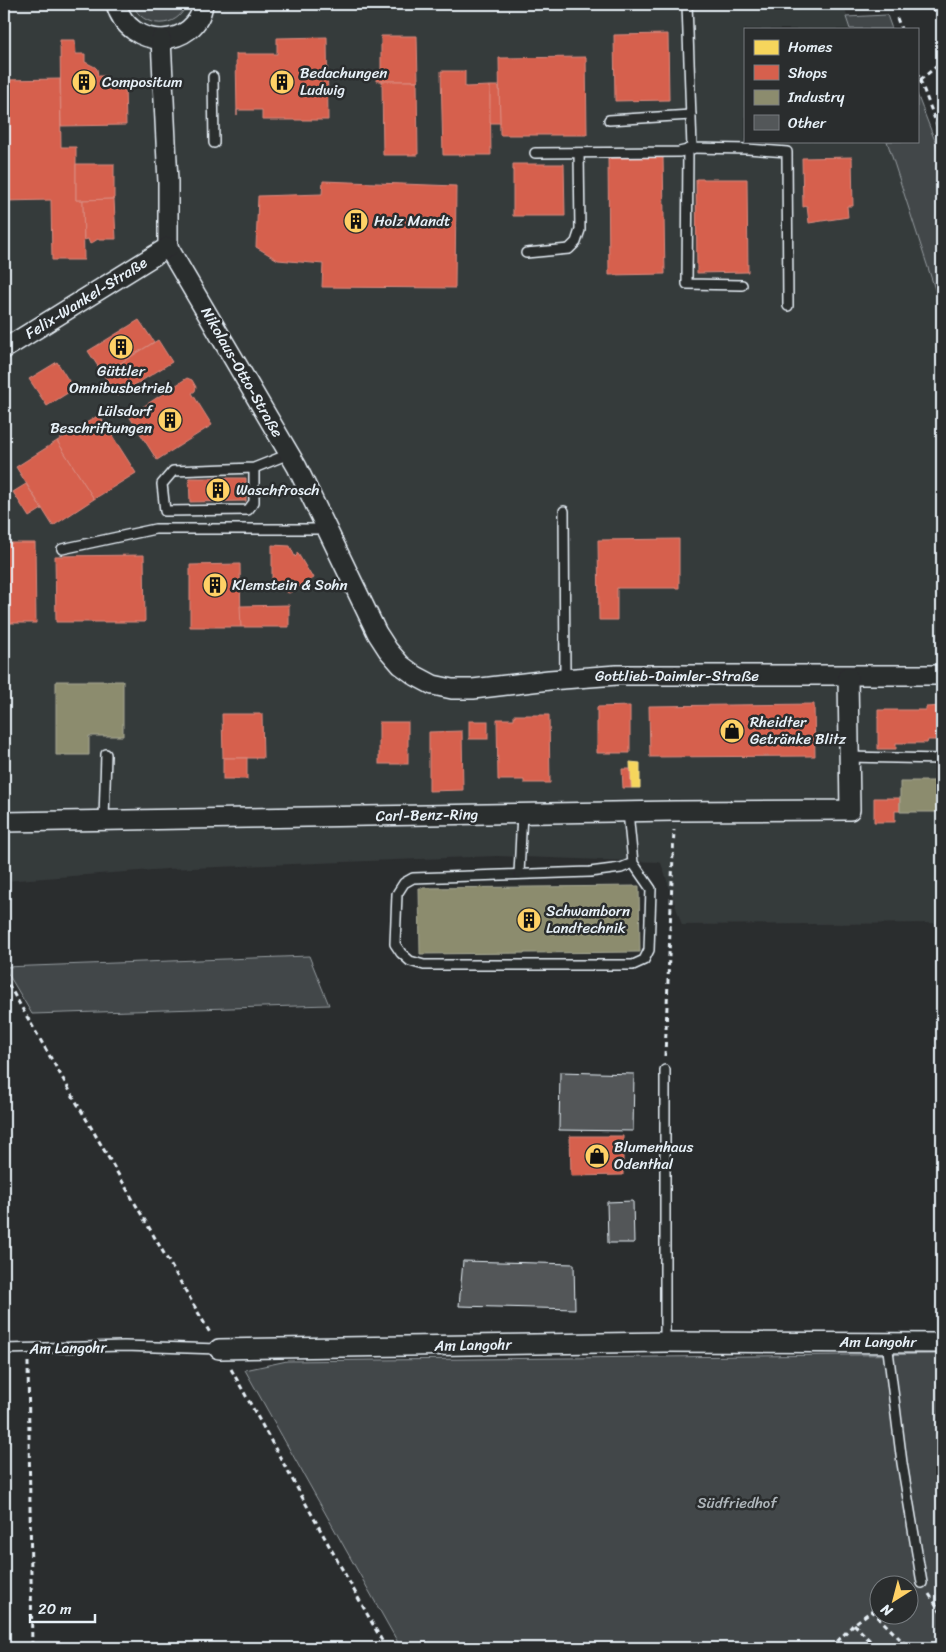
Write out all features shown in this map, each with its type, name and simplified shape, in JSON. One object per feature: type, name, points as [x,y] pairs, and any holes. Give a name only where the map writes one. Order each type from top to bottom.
[{"type":"street","points":[[116,4],[118,13],[126,24],[136,32],[148,38],[161,39],[175,37],[187,30],[196,20],[203,4]]},
{"type":"street","points":[[161,39],[168,182],[168,247]]},
{"type":"street","name":"Felix-Wankel-Straße","points":[[4,349],[168,247]]},
{"type":"street","name":"Nikolaus-Otto-Straße","points":[[168,247],[290,454],[377,633],[401,665],[416,676]]},
{"type":"street","name":"Gottlieb-Daimler-Straße","points":[[416,676],[433,685],[452,689],[466,689],[617,675],[942,675]]},
{"type":"street","points":[[848,676],[850,757]]},
{"type":"street","name":"Carl-Benz-Ring","points":[[4,822],[522,813],[850,810],[850,757]]},
{"type":"street","name":"Am Langohr","points":[[219,1349],[665,1342],[942,1343]]},
{"type":"lane","points":[[686,4],[691,115],[687,284],[742,285]]},
{"type":"lane","points":[[897,4],[908,4]]},
{"type":"lane","points":[[213,77],[214,144]]},
{"type":"lane","points":[[609,120],[691,115]]},
{"type":"lane","points":[[535,153],[679,152],[690,149],[748,149],[787,152],[788,306]]},
{"type":"lane","points":[[526,252],[569,249],[576,242],[580,230],[579,153]]},
{"type":"lane","points":[[254,468],[254,502],[248,510],[165,511],[162,484],[173,471],[254,468],[290,454]]},
{"type":"lane","points":[[564,511],[565,679]]},
{"type":"lane","points":[[62,549],[155,529],[327,529]]},
{"type":"lane","points":[[104,820],[106,754]]},
{"type":"lane","points":[[850,757],[942,759]]},
{"type":"lane","points":[[628,812],[633,863],[651,889],[649,950],[644,960],[633,965],[424,965],[410,960],[400,953],[395,944],[397,894],[404,883],[414,878],[590,872],[621,868],[633,863]]},
{"type":"lane","points":[[519,874],[522,813]]},
{"type":"lane","points":[[665,1070],[665,1342]]},
{"type":"lane","points":[[887,1342],[902,1462],[922,1583]]},
{"type":"lane","name":"Am Langohr","points":[[4,1349],[124,1346],[219,1349]]},
{"type":"path","points":[[920,4],[942,14]]},
{"type":"path","points":[[920,80],[942,62]]},
{"type":"path","points":[[918,75],[942,138]]},
{"type":"path","points":[[665,1070],[675,811]]},
{"type":"path","points":[[4,977],[219,1349],[386,1648]]},
{"type":"path","points":[[28,1349],[32,1648]]},
{"type":"path","points":[[922,1583],[942,1614]]},
{"type":"path","points":[[832,1648],[854,1624],[868,1612]]},
{"type":"path","points":[[854,1624],[877,1648]]},
{"type":"path","points":[[885,1624],[909,1648]]},
{"type":"shaded area","points":[[4,4],[844,4],[850,28],[744,28],[744,142],[887,142],[942,311],[942,923],[682,925],[661,863],[658,862],[497,856],[167,869],[4,881]]},
{"type":"green space","points":[[133,4],[186,4],[176,18],[160,23],[151,22],[144,18],[137,12]]},
{"type":"green space","points":[[887,15],[892,28],[850,28],[846,17]]},
{"type":"green space","points":[[918,97],[942,159],[942,311],[887,142],[918,142]]},
{"type":"green space","points":[[309,956],[329,1005],[32,1014],[4,967]]},
{"type":"green space","name":"Südfriedhof","points":[[942,1354],[942,1648],[401,1648],[245,1370],[287,1361]]},
{"type":"building: Homes","points":[[630,762],[640,763],[640,788],[631,788]]},
{"type":"building: Shops","points":[[668,34],[669,100],[615,101],[614,35]]},
{"type":"building: Shops","points":[[381,36],[417,36],[418,81],[376,81],[376,71],[381,71]]},
{"type":"building: Shops","name":"Bedachungen Ludwig","points":[[327,37],[328,120],[262,120],[262,110],[237,110],[237,115],[236,54],[277,54],[277,38]]},
{"type":"building: Shops","name":"Compositum","points":[[60,40],[75,40],[76,54],[85,54],[85,62],[97,69],[98,76],[107,76],[107,85],[125,85],[126,125],[61,126]]},
{"type":"building: Shops","points":[[586,57],[587,135],[500,135],[499,58]]},
{"type":"building: Shops","points":[[441,71],[465,71],[465,87],[490,86],[491,155],[443,155]]},
{"type":"building: Shops","points":[[60,79],[61,147],[76,147],[76,200],[83,200],[84,260],[52,260],[51,200],[4,201],[4,80]]},
{"type":"building: Shops","points":[[382,81],[417,81],[418,155],[383,155]]},
{"type":"building: Shops","points":[[490,86],[499,86],[500,123],[490,123]]},
{"type":"building: Shops","points":[[663,157],[665,274],[609,275],[608,158]]},
{"type":"building: Shops","points":[[852,157],[853,206],[847,206],[848,217],[809,223],[807,206],[803,207],[802,158]]},
{"type":"building: Shops","points":[[76,164],[114,164],[114,199],[76,200]]},
{"type":"building: Shops","points":[[513,164],[564,164],[565,216],[513,216]]},
{"type":"building: Shops","points":[[696,179],[747,179],[748,272],[697,273]]},
{"type":"building: Shops","name":"Holz Mandt","points":[[323,181],[456,186],[455,288],[322,287],[323,264],[278,260],[256,247],[258,196],[322,194]]},
{"type":"building: Shops","points":[[114,199],[116,239],[98,239],[90,244],[88,239],[84,240],[83,200]]},
{"type":"building: Shops","name":"Güttler Omnibusbetrieb","points":[[139,320],[154,342],[103,374],[88,351]]},
{"type":"building: Shops","points":[[158,340],[172,362],[117,396],[103,374]]},
{"type":"building: Shops","points":[[57,362],[74,389],[47,406],[29,379]]},
{"type":"building: Shops","name":"Lülsdorf Beschriftungen","points":[[187,378],[192,380],[196,387],[192,393],[212,425],[157,460],[129,416]]},
{"type":"building: Shops","points":[[99,415],[136,473],[94,499],[57,441]]},
{"type":"building: Shops","points":[[57,441],[94,499],[53,526],[16,467]]},
{"type":"building: Shops","name":"Waschfrosch","points":[[189,478],[246,478],[246,501],[190,502]]},
{"type":"building: Shops","points":[[26,484],[42,509],[29,517],[13,492]]},
{"type":"building: Shops","points":[[679,539],[679,588],[617,588],[617,620],[599,620],[598,540]]},
{"type":"building: Shops","points":[[4,543],[35,543],[36,623],[4,623]]},
{"type":"building: Shops","points":[[272,545],[290,546],[295,557],[297,552],[314,578],[289,593],[272,585]]},
{"type":"building: Shops","points":[[144,555],[145,622],[56,622],[55,556]]},
{"type":"building: Shops","name":"Klemstein & Sohn","points":[[240,564],[241,627],[190,627],[190,565]]},
{"type":"building: Shops","points":[[289,605],[289,627],[241,627],[240,606]]},
{"type":"building: Shops","name":"Rheidter Getränke Blitz","points":[[814,704],[815,756],[650,757],[649,706]]},
{"type":"building: Shops","points":[[630,706],[630,753],[597,753],[597,707]]},
{"type":"building: Shops","points":[[942,706],[942,740],[928,740],[927,743],[896,743],[896,749],[878,749],[878,710],[926,710],[926,707]]},
{"type":"building: Shops","points":[[222,714],[262,714],[263,758],[223,758]]},
{"type":"building: Shops","points":[[514,715],[549,715],[550,783],[498,780],[497,719],[514,719]]},
{"type":"building: Shops","points":[[469,721],[488,721],[488,739],[469,739]]},
{"type":"building: Shops","points":[[379,722],[408,722],[408,764],[379,764]]},
{"type":"building: Shops","points":[[462,731],[463,790],[429,791],[429,732]]},
{"type":"building: Shops","points":[[223,758],[247,758],[247,779],[223,779]]},
{"type":"building: Shops","points":[[622,769],[630,769],[631,788],[623,788]]},
{"type":"building: Shops","points":[[874,798],[900,798],[900,811],[895,811],[895,822],[874,822]]},
{"type":"building: Shops","name":"Blumenhaus Odenthal","points":[[570,1136],[623,1136],[623,1175],[571,1176]]},
{"type":"building: Industry","points":[[56,681],[123,681],[123,736],[89,736],[89,755],[56,755]]},
{"type":"building: Industry","points":[[942,781],[942,812],[900,812],[900,782]]},
{"type":"building: Industry","name":"Schwamborn Landtechnik","points":[[639,886],[640,952],[420,954],[419,888]]},
{"type":"building: Other","points":[[560,1072],[634,1074],[633,1131],[559,1130]]},
{"type":"building: Other","points":[[633,1201],[634,1243],[608,1243],[607,1202]]},
{"type":"building: Other","points":[[463,1261],[574,1264],[575,1309],[459,1306]]},
{"type":"place","name":"Compositum","points":[[84,82]]},
{"type":"place","name":"Bedachungen Ludwig","points":[[282,82]]},
{"type":"place","name":"Holz Mandt","points":[[356,221]]},
{"type":"place","name":"Güttler Omnibusbetrieb","points":[[121,347]]},
{"type":"place","name":"Lülsdorf Beschriftungen","points":[[170,420]]},
{"type":"place","name":"Waschfrosch","points":[[218,490]]},
{"type":"place","name":"Klemstein & Sohn","points":[[215,585]]},
{"type":"place","name":"Rheidter Getränke Blitz","points":[[732,731]]},
{"type":"place","name":"Schwamborn Landtechnik","points":[[529,920]]},
{"type":"place","name":"Blumenhaus Odenthal","points":[[597,1156]]}]
